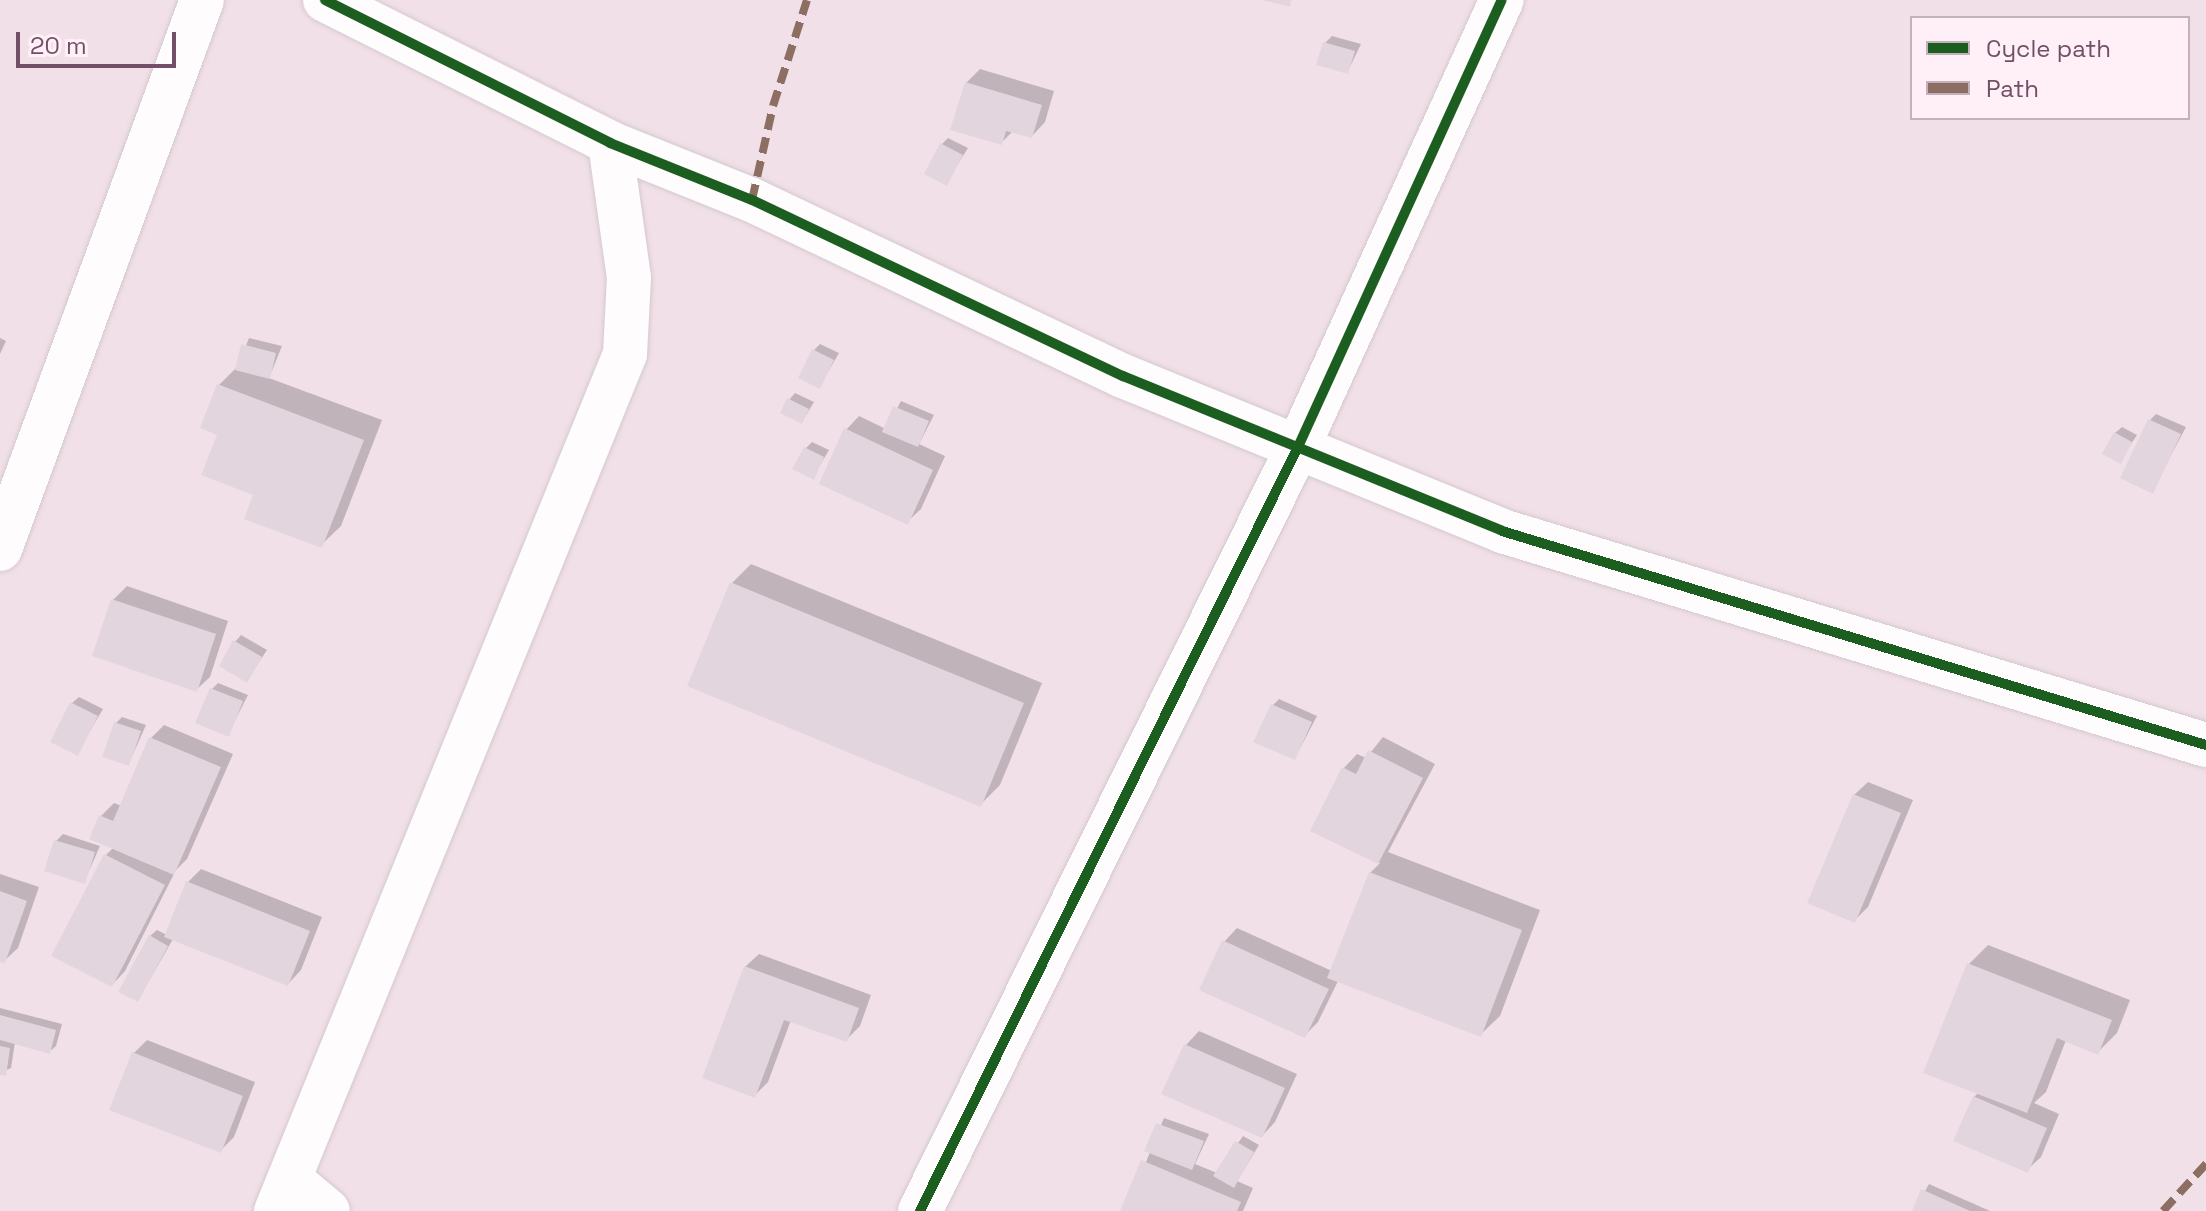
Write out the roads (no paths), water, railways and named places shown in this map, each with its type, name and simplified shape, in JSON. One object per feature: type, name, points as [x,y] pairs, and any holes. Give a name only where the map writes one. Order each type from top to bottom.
[{"type":"street","points":[[0,549],[202,0]]},
{"type":"street","points":[[325,0],[610,143],[752,200],[1123,376],[1502,531],[2206,745]]},
{"type":"street","points":[[920,1211],[1298,447],[1502,0]]},
{"type":"street","points":[[328,1211],[283,1196],[625,354],[629,278],[610,143]]}]
